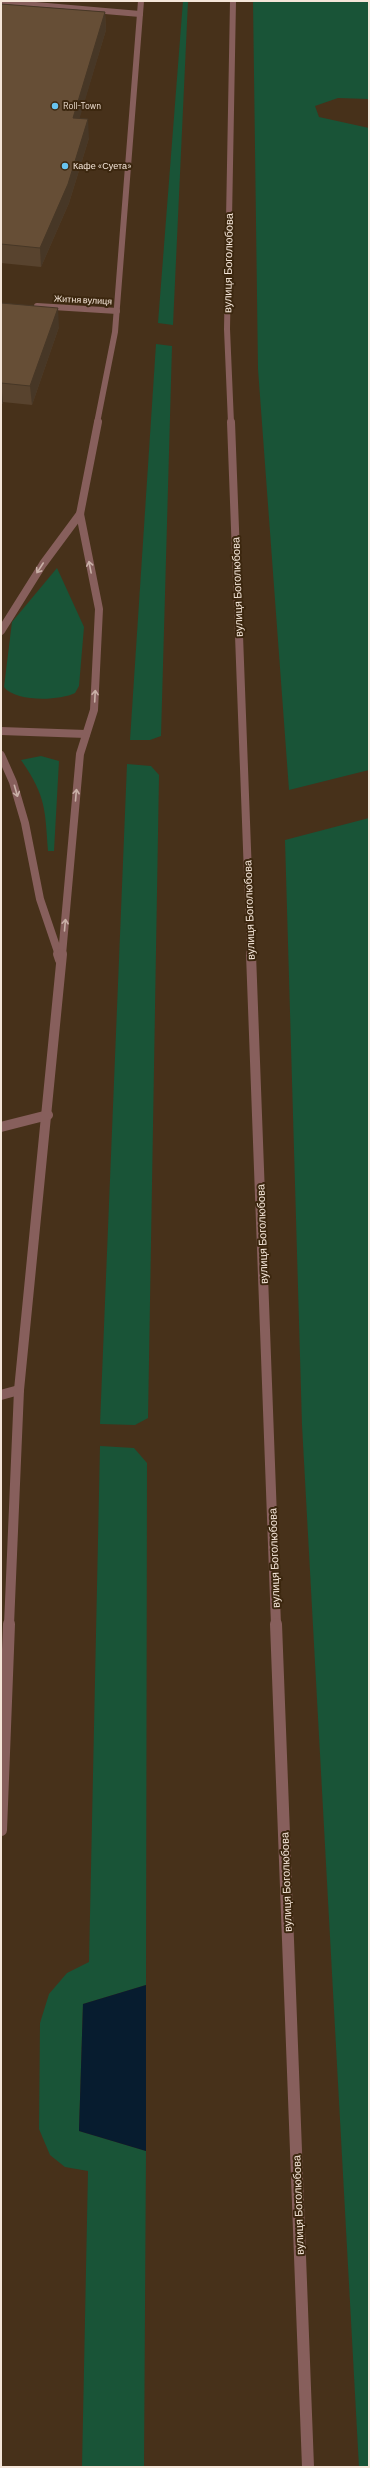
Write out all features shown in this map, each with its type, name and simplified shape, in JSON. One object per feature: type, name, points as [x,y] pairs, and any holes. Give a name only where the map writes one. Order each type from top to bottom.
[{"type":"street","points":[[1,1830],[19,1390],[48,1115],[80,754],[94,710],[98,608],[80,514],[117,311],[141,1]]},
{"type":"street","name":"вулиця Боголюбова","points":[[233,1],[227,329],[308,2467]]},
{"type":"street","points":[[1,2],[140,14]]},
{"type":"street","name":"Житня вулиця","points":[[31,306],[117,311]]},
{"type":"street","points":[[1,631],[43,564],[80,514]]},
{"type":"street","points":[[1,731],[86,734]]},
{"type":"street","points":[[1,755],[13,782],[25,823],[40,899],[61,964]]},
{"type":"street","points":[[1,1127],[48,1115]]},
{"type":"street","points":[[1,1395],[19,1390]]},
{"type":"green space","points":[[183,1],[188,1],[173,325],[158,323]]},
{"type":"green space","points":[[253,1],[369,1],[369,99],[338,98],[315,106],[319,117],[369,128],[369,770],[289,790],[258,369]]},
{"type":"green space","points":[[156,344],[172,346],[161,736],[150,740],[130,740]]},
{"type":"green space","points":[[57,568],[84,627],[79,686],[75,693],[68,696],[48,699],[27,698],[10,692],[4,687],[12,622]]},
{"type":"green space","points":[[41,756],[59,761],[54,851],[48,851],[45,813],[40,794],[21,760]]},
{"type":"green space","points":[[127,764],[151,766],[159,775],[148,1418],[135,1425],[100,1424]]},
{"type":"green space","points":[[369,818],[369,2467],[359,2467],[302,1425],[285,840]]},
{"type":"green space","points":[[100,1446],[134,1448],[147,1463],[146,1985],[83,2004],[79,2131],[146,2151],[144,2467],[82,2467],[88,2171],[65,2167],[50,2155],[39,2129],[40,2023],[49,1994],[67,1973],[89,1962]]},
{"type":"water","points":[[146,1985],[146,2151],[79,2131],[83,2004]]},
{"type":"building","points":[[1,4],[105,12],[73,118],[88,119],[68,184],[40,248],[1,244]]},
{"type":"building","points":[[1,303],[58,308],[30,386],[1,383]]},
{"type":"place","name":"Roll-Town","points":[[55,106]]},
{"type":"place","name":"Кафе «Суета»","points":[[65,166]]}]
